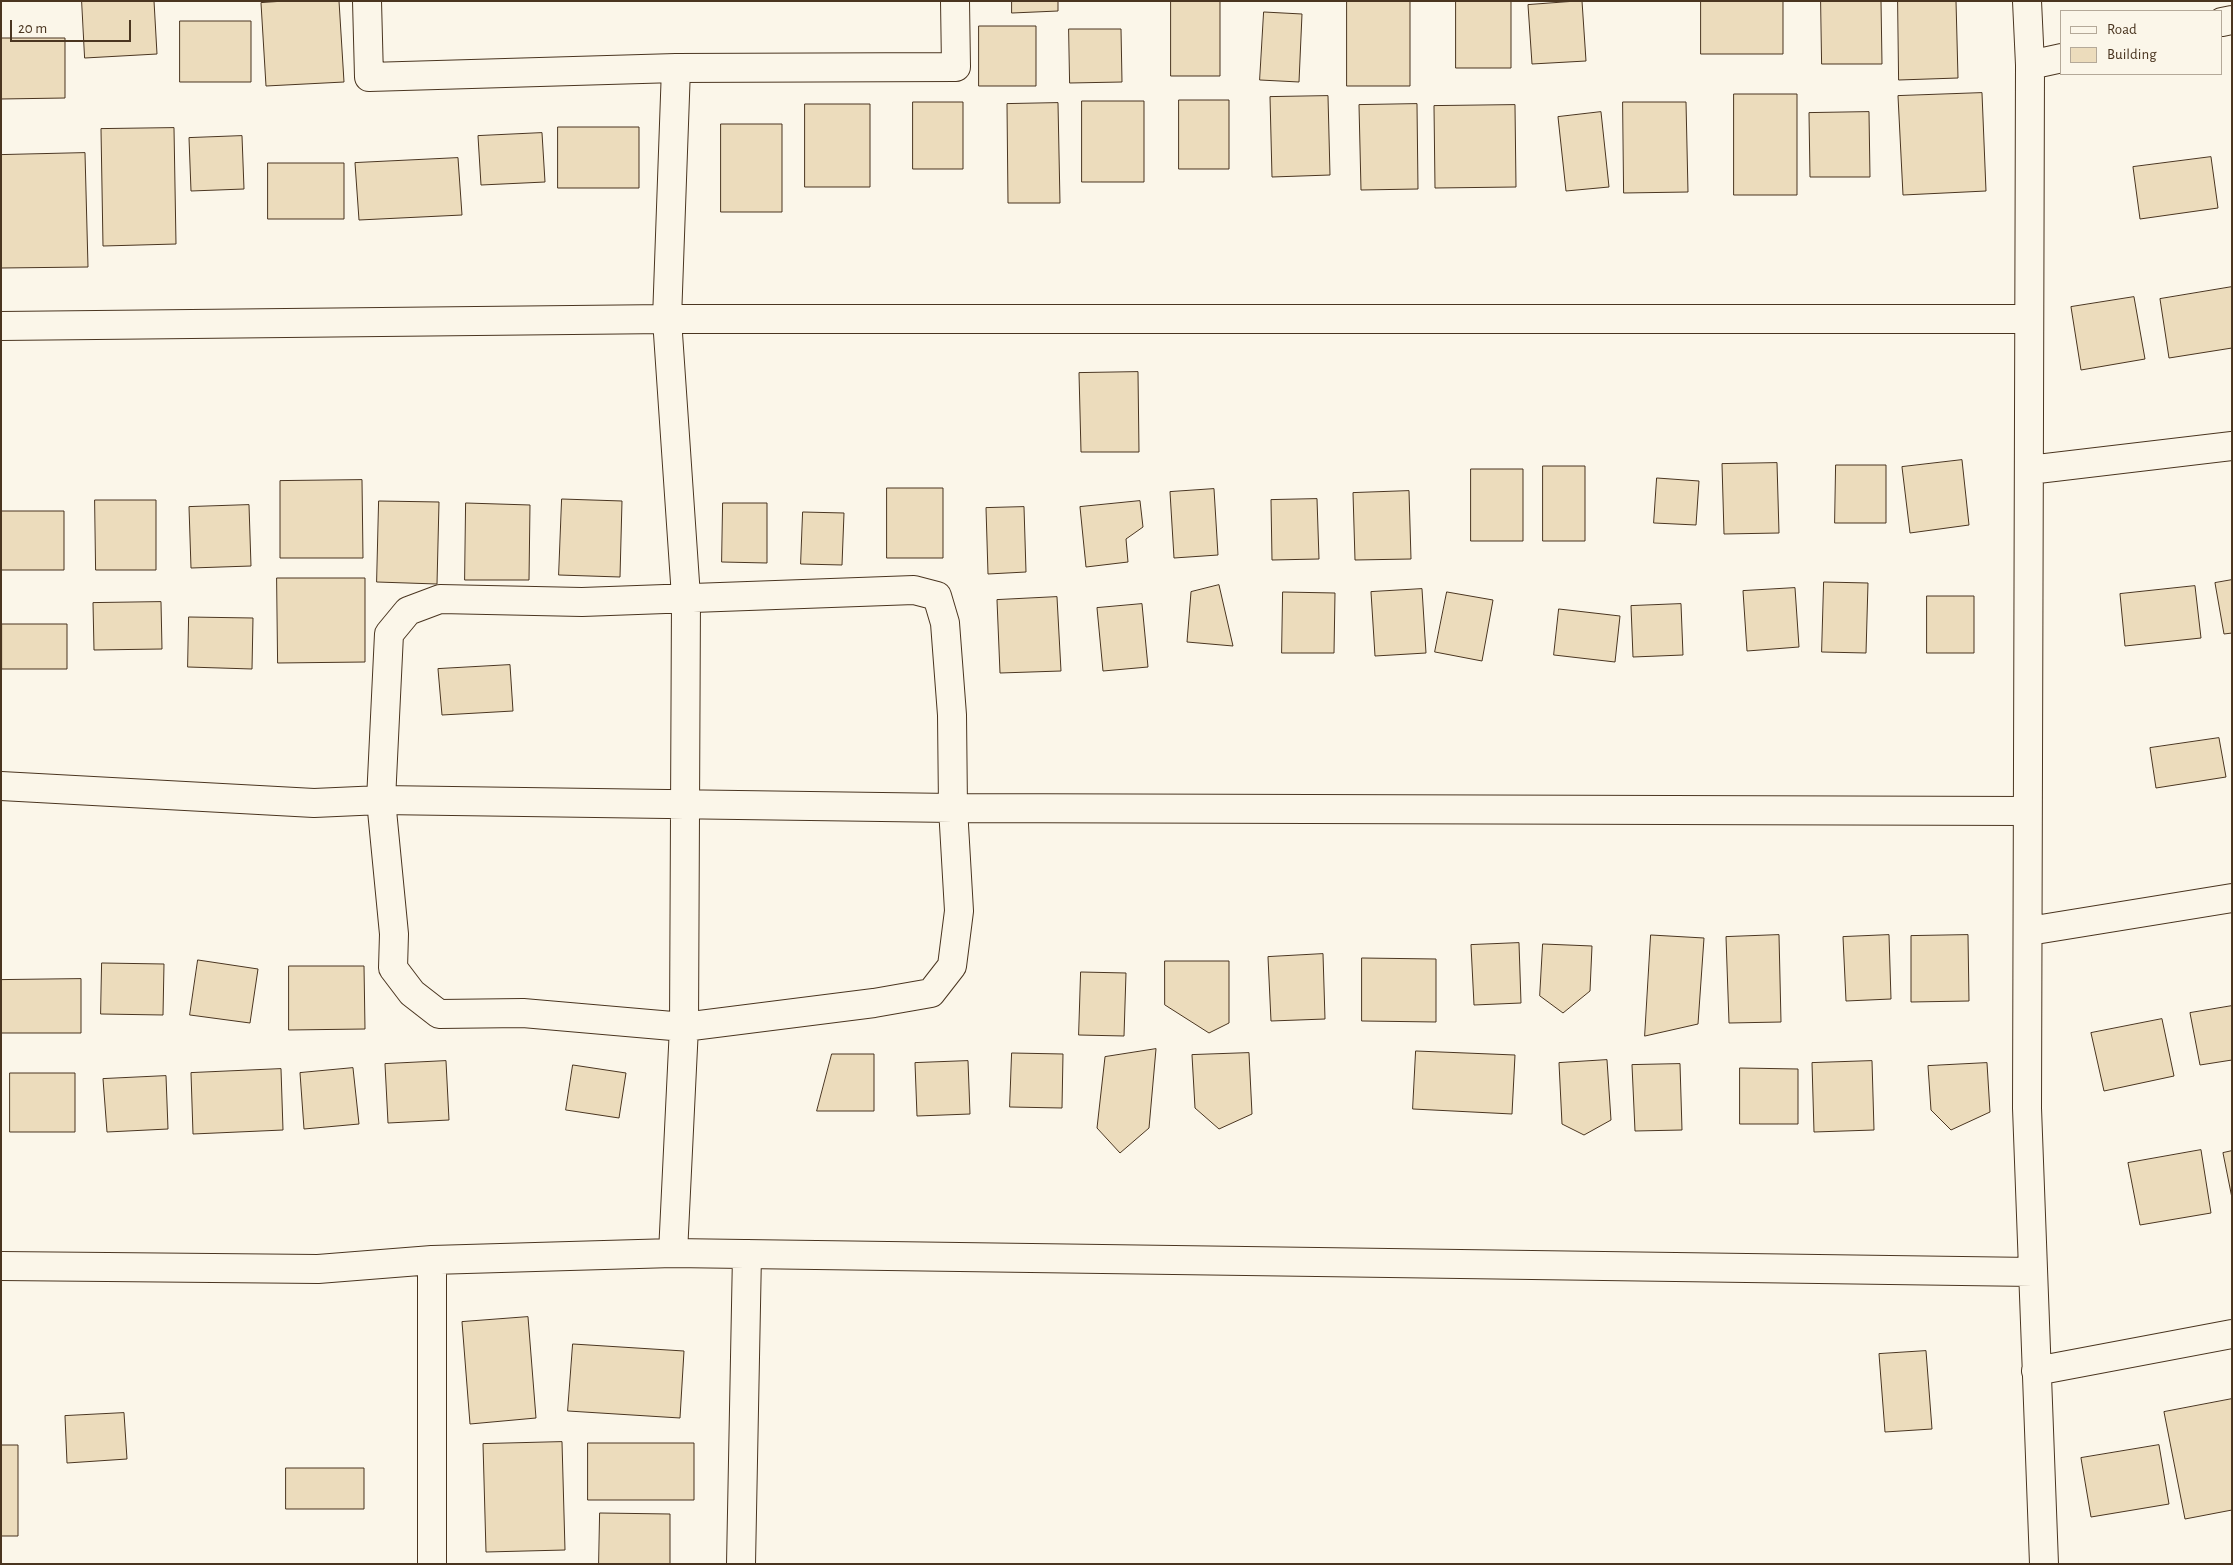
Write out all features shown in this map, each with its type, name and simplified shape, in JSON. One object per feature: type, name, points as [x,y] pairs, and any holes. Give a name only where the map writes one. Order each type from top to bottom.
[{"type":"street","points":[[367,1],[369,77],[676,68],[956,67],[955,1]]},
{"type":"street","points":[[2027,1],[2030,65],[2026,811],[2028,931],[2027,1108],[2044,1564]]},
{"type":"street","points":[[2030,65],[2060,58]]},
{"type":"street","points":[[674,1253],[684,1027],[686,597],[667,319],[676,68]]},
{"type":"street","points":[[1,326],[667,319],[2028,319]]},
{"type":"street","points":[[2028,470],[2232,446]]},
{"type":"street","points":[[914,590],[937,596],[945,623],[952,715],[954,808],[960,911],[952,966],[931,992],[874,1003],[684,1027],[523,1013],[439,1014],[412,993],[394,968],[394,934],[381,800],[390,634],[408,611],[440,599],[582,602],[686,597],[914,590]]},
{"type":"street","points":[[1,786],[314,803],[381,800],[954,808],[2026,811]]},
{"type":"street","points":[[2028,931],[2232,898]]},
{"type":"street","points":[[1,1266],[318,1269],[432,1260],[674,1253],[2033,1272]]},
{"type":"street","points":[[741,1564],[747,1254]]},
{"type":"street","points":[[432,1260],[432,1564]]},
{"type":"street","points":[[2036,1371],[2232,1334]]},
{"type":"building","points":[[82,1],[154,1],[157,54],[85,58]]},
{"type":"building","points":[[339,1],[344,82],[266,86],[261,3]]},
{"type":"building","points":[[1012,1],[1058,1],[1058,11],[1012,13]]},
{"type":"building","points":[[1171,1],[1220,1],[1220,76],[1171,76]]},
{"type":"building","points":[[1347,1],[1410,1],[1410,86],[1347,86]]},
{"type":"building","points":[[1456,1],[1511,1],[1511,68],[1456,68]]},
{"type":"building","points":[[1582,1],[1586,61],[1532,64],[1528,5]]},
{"type":"building","points":[[1701,1],[1783,1],[1783,54],[1701,54]]},
{"type":"building","points":[[1821,1],[1881,1],[1882,64],[1822,64]]},
{"type":"building","points":[[1898,1],[1956,1],[1958,78],[1899,80]]},
{"type":"building","points":[[1264,12],[1302,14],[1299,82],[1260,80]]},
{"type":"building","points":[[180,21],[251,21],[251,82],[180,82]]},
{"type":"building","points":[[979,26],[1036,26],[1036,86],[979,86]]},
{"type":"building","points":[[1069,29],[1121,29],[1122,82],[1070,83]]},
{"type":"building","points":[[1,38],[65,38],[65,98],[1,99]]},
{"type":"building","points":[[1982,93],[1986,191],[1903,195],[1898,96]]},
{"type":"building","points":[[1734,94],[1797,94],[1797,195],[1734,195]]},
{"type":"building","points":[[1328,96],[1330,175],[1272,177],[1270,97]]},
{"type":"building","points":[[1179,100],[1229,100],[1229,169],[1179,169]]},
{"type":"building","points":[[1082,101],[1144,101],[1144,182],[1082,182]]},
{"type":"building","points":[[913,102],[963,102],[963,169],[913,169]]},
{"type":"building","points":[[1623,102],[1686,102],[1688,192],[1624,193]]},
{"type":"building","points":[[1058,103],[1060,203],[1008,203],[1007,104]]},
{"type":"building","points":[[805,104],[870,104],[870,187],[805,187]]},
{"type":"building","points":[[1417,104],[1418,189],[1361,190],[1359,105]]},
{"type":"building","points":[[1515,105],[1516,187],[1435,188],[1434,106]]},
{"type":"building","points":[[1601,112],[1609,187],[1566,191],[1558,117]]},
{"type":"building","points":[[1869,112],[1870,177],[1810,177],[1809,113]]},
{"type":"building","points":[[721,124],[782,124],[782,212],[721,212]]},
{"type":"building","points":[[558,127],[639,127],[639,188],[558,188]]},
{"type":"building","points":[[174,128],[176,244],[103,246],[101,129]]},
{"type":"building","points":[[542,133],[545,182],[481,185],[478,136]]},
{"type":"building","points":[[242,136],[244,189],[191,191],[189,138]]},
{"type":"building","points":[[85,153],[88,267],[1,268],[1,155]]},
{"type":"building","points":[[2211,157],[2218,208],[2140,219],[2133,167]]},
{"type":"building","points":[[458,158],[462,215],[359,220],[355,163]]},
{"type":"building","points":[[268,163],[344,163],[344,219],[268,219]]},
{"type":"building","points":[[2232,287],[2232,348],[2169,358],[2160,299]]},
{"type":"building","points":[[2134,297],[2145,359],[2081,370],[2071,307]]},
{"type":"building","points":[[1138,372],[1139,452],[1081,452],[1079,373]]},
{"type":"building","points":[[1962,460],[1969,525],[1910,533],[1902,467]]},
{"type":"building","points":[[1777,463],[1779,533],[1724,534],[1722,464]]},
{"type":"building","points":[[1836,465],[1886,465],[1886,523],[1835,523]]},
{"type":"building","points":[[1543,466],[1585,466],[1585,541],[1543,541]]},
{"type":"building","points":[[1471,469],[1523,469],[1523,541],[1471,541]]},
{"type":"building","points":[[1657,478],[1699,481],[1696,525],[1654,523]]},
{"type":"building","points":[[362,480],[363,558],[280,558],[280,481]]},
{"type":"building","points":[[887,488],[943,488],[943,558],[887,558]]},
{"type":"building","points":[[1214,489],[1218,555],[1174,558],[1170,492]]},
{"type":"building","points":[[1409,491],[1411,559],[1355,560],[1353,493]]},
{"type":"building","points":[[562,499],[622,501],[620,577],[559,575]]},
{"type":"building","points":[[1317,499],[1319,559],[1272,560],[1271,500]]},
{"type":"building","points":[[95,500],[156,500],[156,570],[96,570]]},
{"type":"building","points":[[379,501],[439,502],[437,584],[377,582]]},
{"type":"building","points":[[1140,501],[1143,527],[1126,539],[1128,562],[1086,567],[1080,507]]},
{"type":"building","points":[[466,503],[530,505],[529,580],[465,580]]},
{"type":"building","points":[[723,503],[767,503],[767,563],[722,562]]},
{"type":"building","points":[[249,505],[251,566],[191,568],[189,507]]},
{"type":"building","points":[[1024,507],[1026,572],[988,574],[986,508]]},
{"type":"building","points":[[1,511],[64,511],[64,570],[1,570]]},
{"type":"building","points":[[803,512],[844,513],[842,565],[801,564]]},
{"type":"building","points":[[277,578],[365,578],[365,662],[278,663]]},
{"type":"building","points":[[2232,580],[2232,633],[2224,634],[2215,583]]},
{"type":"building","points":[[1824,582],[1868,583],[1866,653],[1822,652]]},
{"type":"building","points":[[1219,585],[1233,646],[1187,642],[1191,592]]},
{"type":"building","points":[[2195,586],[2201,638],[2125,646],[2120,594]]},
{"type":"building","points":[[1795,588],[1799,647],[1747,651],[1743,591]]},
{"type":"building","points":[[1422,589],[1426,653],[1375,656],[1371,592]]},
{"type":"building","points":[[1283,592],[1335,593],[1334,653],[1282,653]]},
{"type":"building","points":[[1447,592],[1493,600],[1482,661],[1435,652]]},
{"type":"building","points":[[1927,596],[1974,596],[1974,653],[1927,653]]},
{"type":"building","points":[[1057,597],[1061,671],[1000,673],[997,600]]},
{"type":"building","points":[[161,602],[162,649],[94,650],[93,603]]},
{"type":"building","points":[[1142,604],[1148,667],[1103,671],[1097,608]]},
{"type":"building","points":[[1681,604],[1683,655],[1633,657],[1631,606]]},
{"type":"building","points":[[1559,609],[1620,616],[1615,662],[1554,655]]},
{"type":"building","points":[[189,617],[253,618],[252,669],[188,667]]},
{"type":"building","points":[[2,624],[67,624],[67,669],[2,669]]},
{"type":"building","points":[[510,665],[513,711],[442,715],[438,669]]},
{"type":"building","points":[[2219,738],[2226,777],[2156,788],[2150,748]]},
{"type":"building","points":[[1651,935],[1704,938],[1698,1024],[1645,1036]]},
{"type":"building","points":[[1779,935],[1781,1022],[1729,1023],[1726,937]]},
{"type":"building","points":[[1889,935],[1891,999],[1846,1001],[1843,937]]},
{"type":"building","points":[[1968,935],[1969,1001],[1911,1002],[1911,936]]},
{"type":"building","points":[[1519,943],[1521,1003],[1474,1005],[1471,945]]},
{"type":"building","points":[[1543,944],[1592,946],[1590,991],[1563,1013],[1540,996]]},
{"type":"building","points":[[1323,954],[1325,1019],[1271,1021],[1268,957]]},
{"type":"building","points":[[1362,958],[1436,959],[1436,1022],[1362,1021]]},
{"type":"building","points":[[198,960],[258,969],[250,1023],[190,1015]]},
{"type":"building","points":[[1165,961],[1229,961],[1229,1023],[1209,1033],[1165,1005]]},
{"type":"building","points":[[102,963],[164,964],[163,1015],[101,1014]]},
{"type":"building","points":[[289,966],[364,966],[365,1029],[289,1030]]},
{"type":"building","points":[[1081,972],[1126,973],[1124,1036],[1079,1035]]},
{"type":"building","points":[[81,979],[81,1033],[1,1033],[1,980]]},
{"type":"building","points":[[2232,1006],[2232,1060],[2200,1065],[2190,1013]]},
{"type":"building","points":[[2162,1019],[2174,1076],[2104,1091],[2091,1033]]},
{"type":"building","points":[[1156,1049],[1149,1128],[1120,1153],[1097,1128],[1105,1057]]},
{"type":"building","points":[[1416,1051],[1515,1055],[1512,1114],[1413,1109]]},
{"type":"building","points":[[1012,1053],[1063,1054],[1062,1108],[1010,1107]]},
{"type":"building","points":[[1249,1053],[1252,1114],[1219,1129],[1195,1108],[1192,1055]]},
{"type":"building","points":[[832,1054],[874,1054],[874,1111],[817,1111]]},
{"type":"building","points":[[1607,1060],[1611,1120],[1584,1135],[1562,1124],[1559,1063]]},
{"type":"building","points":[[446,1061],[449,1120],[388,1123],[385,1064]]},
{"type":"building","points":[[968,1061],[970,1114],[917,1116],[915,1063]]},
{"type":"building","points":[[1872,1061],[1874,1130],[1814,1132],[1812,1063]]},
{"type":"building","points":[[1987,1063],[1990,1112],[1951,1130],[1931,1110],[1928,1066]]},
{"type":"building","points":[[1680,1064],[1682,1130],[1635,1131],[1632,1065]]},
{"type":"building","points":[[573,1065],[626,1073],[619,1118],[566,1110]]},
{"type":"building","points":[[353,1068],[359,1124],[304,1129],[300,1073]]},
{"type":"building","points":[[1740,1068],[1798,1069],[1798,1124],[1740,1124]]},
{"type":"building","points":[[281,1069],[283,1130],[193,1134],[191,1073]]},
{"type":"building","points":[[10,1073],[75,1073],[75,1132],[10,1132]]},
{"type":"building","points":[[166,1076],[168,1129],[107,1132],[103,1079]]},
{"type":"building","points":[[2201,1150],[2211,1213],[2140,1225],[2128,1163]]},
{"type":"building","points":[[2232,1151],[2232,1198],[2223,1153]]},
{"type":"building","points":[[528,1317],[536,1418],[470,1424],[462,1322]]},
{"type":"building","points":[[573,1344],[684,1351],[680,1418],[568,1411]]},
{"type":"building","points":[[1926,1351],[1932,1429],[1885,1432],[1879,1354]]},
{"type":"building","points":[[2232,1399],[2232,1510],[2185,1519],[2164,1412]]},
{"type":"building","points":[[124,1413],[127,1459],[67,1463],[65,1416]]},
{"type":"building","points":[[562,1442],[565,1550],[486,1552],[483,1444]]},
{"type":"building","points":[[588,1443],[694,1443],[694,1500],[588,1500]]},
{"type":"building","points":[[1,1445],[18,1445],[18,1536],[1,1536]]},
{"type":"building","points":[[2159,1445],[2169,1504],[2091,1517],[2081,1458]]},
{"type":"building","points":[[286,1468],[364,1468],[364,1509],[286,1509]]},
{"type":"building","points":[[600,1513],[670,1514],[670,1564],[599,1564]]}]
